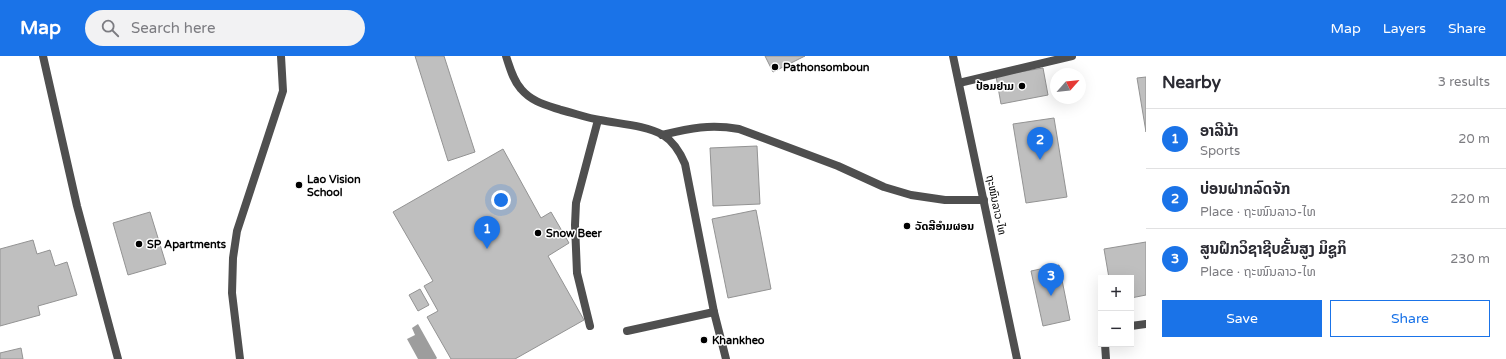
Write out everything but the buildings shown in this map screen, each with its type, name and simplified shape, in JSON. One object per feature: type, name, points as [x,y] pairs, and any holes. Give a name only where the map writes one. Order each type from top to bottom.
[{"type":"street","points":[[43,56],[77,206],[118,359]]},
{"type":"street","points":[[240,359],[232,293],[232,258],[237,231],[283,91],[281,56]]},
{"type":"street","points":[[506,56],[514,80],[521,90],[539,104],[598,120],[648,129],[662,135],[672,143],[679,152],[685,164],[714,312],[726,359]]},
{"type":"street","name":"ຖະໜົນລາວ-ໄທ","points":[[953,56],[1017,359]]},
{"type":"street","points":[[959,83],[1072,56]]},
{"type":"street","points":[[590,326],[577,273],[575,225],[576,203],[598,120]]},
{"type":"street","points":[[662,135],[694,127],[724,127],[739,129],[838,166],[884,187],[897,191],[911,195],[945,200],[984,200]]},
{"type":"street","points":[[627,331],[714,312]]},
{"type":"street","points":[[1134,326],[1146,324]]},
{"type":"street","points":[[1105,347],[1106,359]]},
{"type":"shaded area","points":[[418,324],[437,358],[436,359],[418,359],[407,339],[415,335],[412,328]]},
{"type":"place","name":"Pathonsomboun","points":[[775,67]]},
{"type":"place","name":"ປ້ອມຢາມ","points":[[1022,86]]},
{"type":"place","name":"ບ່ອນຝາກລົດຈັກ","points":[[1040,160]]},
{"type":"place","name":"Lao Vision School","points":[[299,185]]},
{"type":"place","name":"ວັດສີອຳມຜອນ","points":[[907,226]]},
{"type":"place","name":"Snow Beer","points":[[538,233]]},
{"type":"place","name":"SP Apartments","points":[[139,244]]},
{"type":"place","name":"ອາລີນ້າ","points":[[487,249]]},
{"type":"place","name":"ສູນຝຶກວິຊາຊີບຂັ້ນສູງ ມິຊູກິ","points":[[1051,296]]},
{"type":"place","name":"Khankheo","points":[[704,340]]}]
